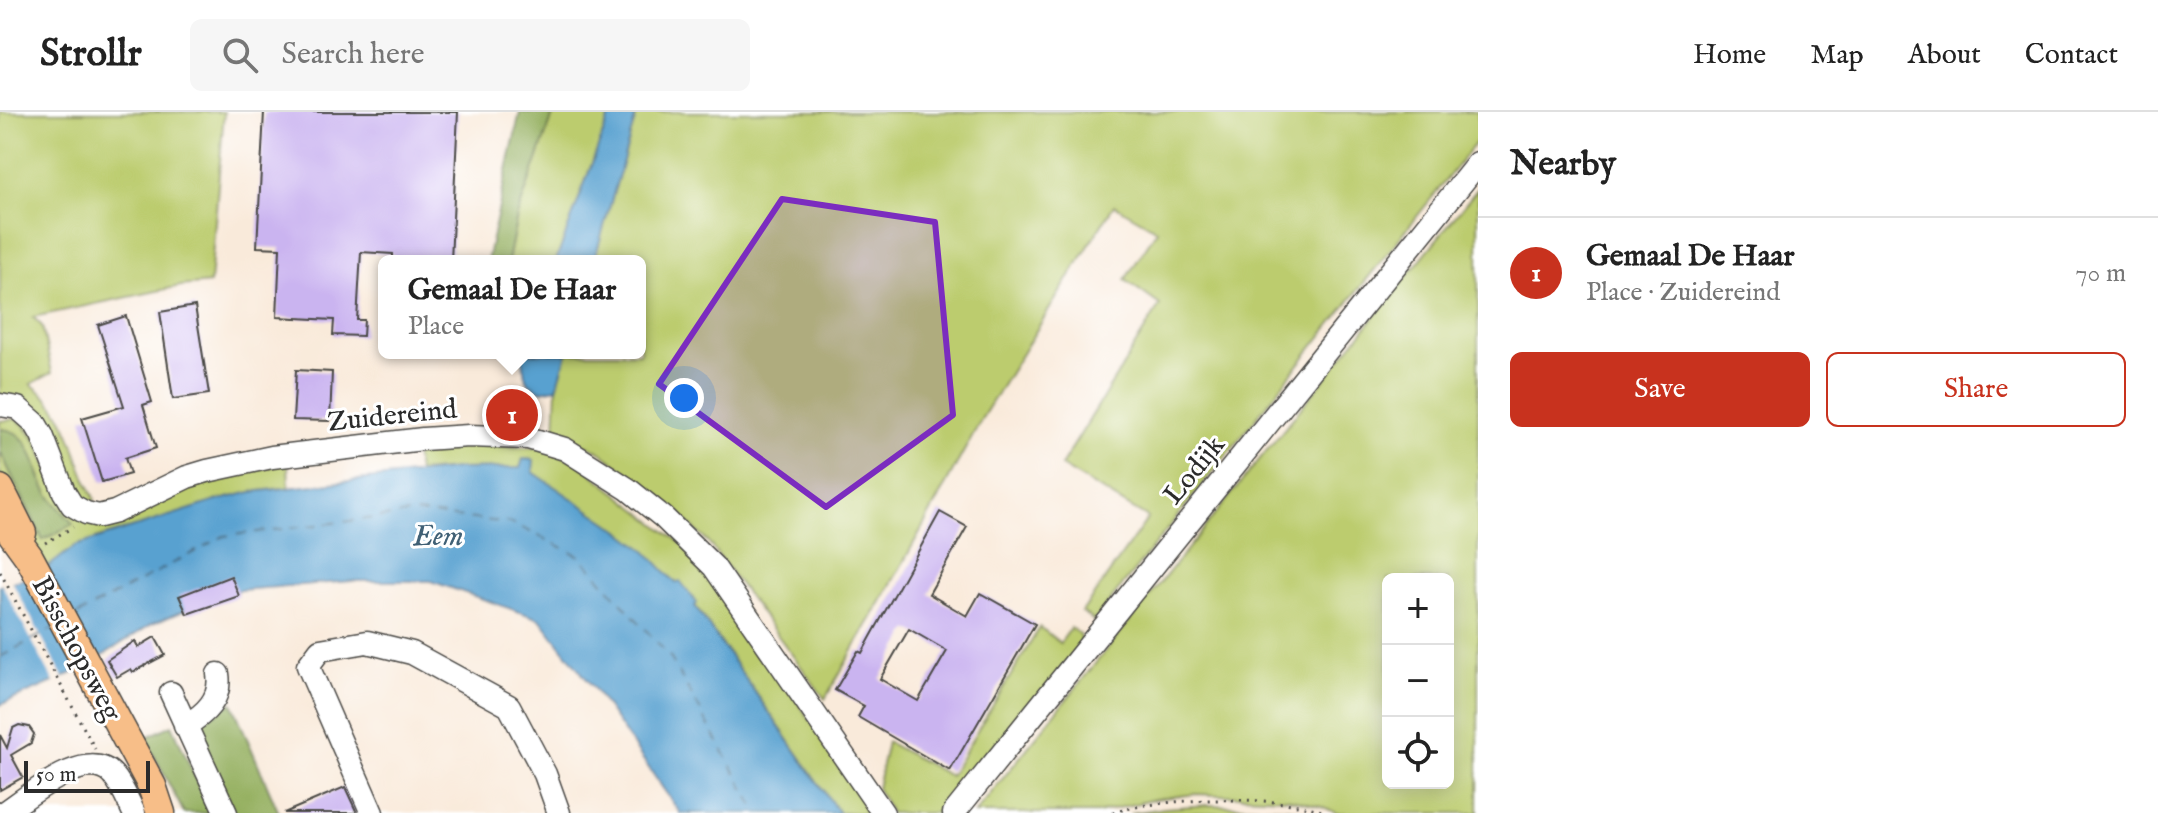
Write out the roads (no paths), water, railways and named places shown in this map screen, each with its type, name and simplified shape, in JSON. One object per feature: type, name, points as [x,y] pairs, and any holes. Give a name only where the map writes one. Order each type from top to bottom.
[{"type":"main road","name":"Bisschopsweg","points":[[0,489],[26,542],[27,555]]},
{"type":"main road","name":"Bisschopsweg","points":[[0,517],[27,555],[91,672],[152,786],[161,813]]},
{"type":"main road","name":"Bisschopsweg","points":[[152,786],[172,813]]},
{"type":"street","name":"Lodijk","points":[[954,813],[1478,163]]},
{"type":"street","name":"Zuidereind","points":[[0,405],[18,408],[35,423],[67,499],[78,510],[94,516],[115,512],[187,477],[272,457],[469,436],[528,438],[579,456],[628,489],[684,536],[714,567],[883,813]]},
{"type":"street","points":[[372,813],[308,666],[320,650],[367,642],[412,653],[509,706],[545,774],[559,813]]},
{"type":"street","points":[[185,726],[205,714],[220,686],[218,674]]},
{"type":"street","points":[[171,693],[226,813]]},
{"type":"street","points":[[4,813],[65,774],[81,766],[94,765],[113,775],[134,813]]},
{"type":"water","points":[[611,112],[637,112],[596,255],[558,255]]},
{"type":"water","points":[[523,359],[565,359],[557,388],[542,391],[530,384],[525,376]]},
{"type":"water","name":"Eem","points":[[523,459],[534,460],[533,472],[623,533],[645,550],[676,583],[680,581],[839,813],[680,813],[595,690],[540,619],[431,581],[352,581],[226,593],[152,624],[65,677],[0,705],[0,585],[28,578],[75,546],[251,492],[457,469],[520,468]]},
{"type":"place","name":"Gemaal De Haar","points":[[512,415]]}]
